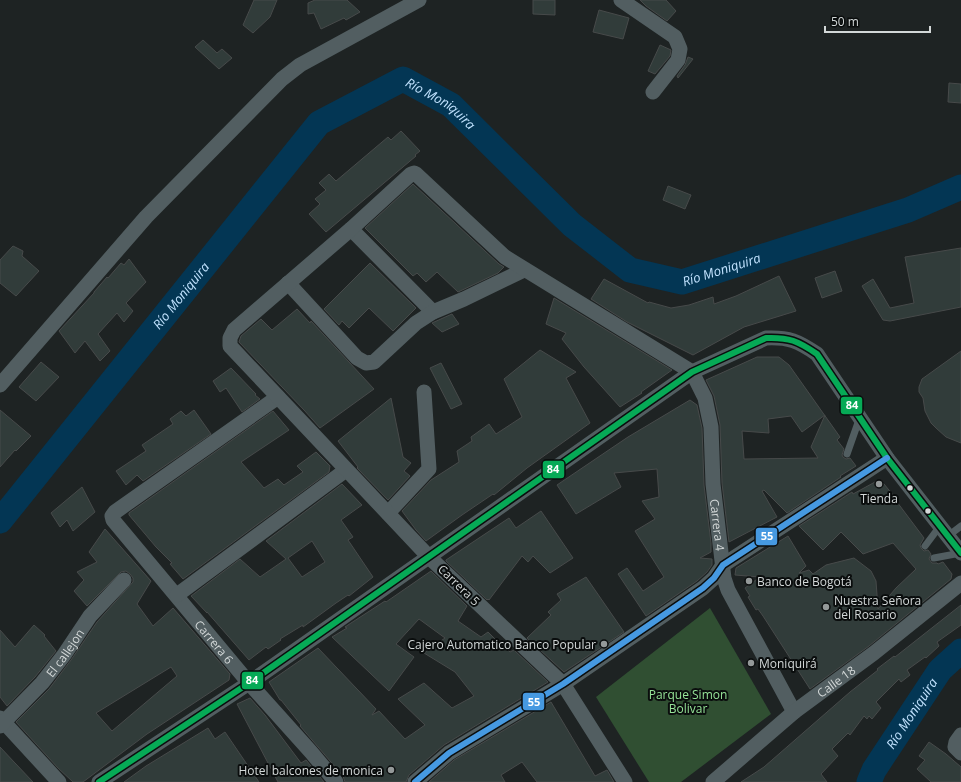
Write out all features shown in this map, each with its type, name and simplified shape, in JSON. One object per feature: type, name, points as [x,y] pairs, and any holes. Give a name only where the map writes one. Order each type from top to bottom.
[{"type":"street","points":[[1,383],[146,216],[282,79],[300,65],[419,0]]},
{"type":"street","points":[[621,0],[675,37],[680,50],[678,60],[653,92]]},
{"type":"street","points":[[524,270],[464,300],[433,312],[416,323],[374,362],[366,363],[357,358],[288,283],[351,229],[410,174],[414,173],[505,257],[692,372]]},
{"type":"street","points":[[351,229],[433,312]]},
{"type":"street","name":"Carrera 5","points":[[288,283],[234,330],[230,338],[230,346],[429,557],[563,684],[625,782]]},
{"type":"street","points":[[99,782],[249,683],[692,372],[766,338],[792,339],[805,345],[818,354],[887,458],[961,553]]},
{"type":"street","name":"Carrera 4","points":[[692,372],[705,398],[711,427],[713,484],[724,578],[728,590],[794,712]]},
{"type":"street","points":[[388,513],[429,469],[424,392]]},
{"type":"street","name":"Carrera 6","points":[[278,397],[115,512],[112,516],[113,520],[249,683],[336,782]]},
{"type":"street","points":[[415,782],[449,753],[563,684],[703,588],[714,578],[723,565],[849,480],[887,458]]},
{"type":"street","points":[[177,595],[346,470]]},
{"type":"street","name":"El callejon","points":[[1,723],[42,683],[64,655],[90,616],[124,580]]},
{"type":"street","name":"Calle 18","points":[[713,782],[794,712],[874,652],[961,583]]},
{"type":"street","points":[[1,723],[59,782]]},
{"type":"street","points":[[961,735],[956,742],[955,747],[961,753]]},
{"type":"lane","points":[[847,454],[860,417]]},
{"type":"lane","points":[[925,546],[944,531],[961,526]]},
{"type":"lane","points":[[934,558],[961,553]]},
{"type":"green space","name":"Parque Simon Bolivar","points":[[710,608],[771,714],[681,782],[649,782],[596,697]]},
{"type":"building","points":[[254,0],[277,0],[270,17],[253,33],[243,25]]},
{"type":"building","points":[[315,0],[347,0],[360,12],[346,20],[344,18],[321,29],[314,13],[308,14],[308,3]]},
{"type":"building","points":[[533,0],[555,0],[555,15],[533,14]]},
{"type":"building","points":[[640,0],[666,0],[676,11],[667,21]]},
{"type":"building","points":[[599,10],[629,18],[623,39],[593,32]]},
{"type":"building","points":[[203,40],[217,53],[222,49],[232,58],[219,69],[195,47]]},
{"type":"building","points":[[660,45],[671,50],[670,56],[655,74],[648,71]]},
{"type":"building","points":[[688,57],[693,59],[678,78],[677,76],[685,65]]},
{"type":"building","points":[[949,83],[961,84],[961,103],[948,102]]},
{"type":"building","points":[[401,131],[420,151],[326,232],[309,214],[320,204],[315,199],[326,190],[319,183],[329,174],[336,181],[388,137],[391,140]]},
{"type":"building","points":[[413,184],[504,267],[498,273],[458,292],[437,272],[426,282],[417,273],[413,276],[365,228]]},
{"type":"building","points":[[668,186],[691,195],[685,209],[663,200]]},
{"type":"building","points":[[13,246],[23,251],[22,256],[39,271],[16,296],[0,283],[0,260]]},
{"type":"building","points":[[961,248],[961,307],[890,321],[883,320],[862,286],[873,279],[890,308],[914,303],[905,257]]},
{"type":"building","points":[[129,259],[146,282],[126,303],[133,311],[124,322],[117,313],[98,334],[110,351],[100,361],[85,341],[75,353],[59,331],[107,277],[108,278],[121,263],[124,265]]},
{"type":"building","points":[[370,263],[416,308],[393,331],[369,308],[349,328],[342,321],[339,325],[324,309]]},
{"type":"building","points":[[835,271],[842,291],[822,298],[815,278]]},
{"type":"building","points":[[779,276],[796,311],[744,327],[693,355],[627,322],[591,299],[604,279],[648,303],[671,308],[689,305],[713,297],[714,304],[736,296]]},
{"type":"building","points":[[554,298],[672,370],[641,392],[642,393],[620,407],[584,367],[562,339],[566,333],[546,324]]},
{"type":"building","points":[[297,309],[310,323],[311,321],[374,389],[320,428],[239,342],[241,336],[261,319],[272,330]]},
{"type":"building","points":[[452,314],[459,324],[442,332],[432,323]]},
{"type":"building","points":[[540,350],[576,372],[566,378],[590,423],[527,468],[494,495],[493,494],[426,541],[402,511],[431,480],[459,462],[457,451],[472,441],[471,437],[489,424],[496,434],[522,417],[504,379]]},
{"type":"building","points":[[961,351],[961,443],[946,437],[931,423],[925,411],[923,398],[919,392],[919,387],[922,379]]},
{"type":"building","points":[[757,357],[779,357],[789,365],[825,415],[802,432],[791,416],[768,419],[769,433],[742,431],[744,459],[818,458],[811,447],[825,416],[840,437],[837,440],[844,449],[842,455],[843,457],[846,459],[850,458],[856,466],[787,513],[764,490],[762,491],[777,517],[729,542],[722,483],[720,425],[714,396],[706,380]]},
{"type":"building","points":[[41,362],[59,377],[36,401],[19,387]]},
{"type":"building","points":[[441,363],[462,404],[451,409],[430,368]]},
{"type":"building","points":[[231,368],[260,399],[242,412],[226,388],[220,392],[213,381]]},
{"type":"building","points":[[391,398],[403,457],[411,463],[404,471],[410,476],[388,500],[357,468],[358,467],[338,441]]},
{"type":"building","points":[[690,400],[697,405],[702,428],[704,485],[711,543],[711,552],[700,558],[712,559],[712,565],[697,581],[646,616],[618,574],[627,568],[643,591],[664,577],[635,531],[655,519],[642,501],[659,497],[657,469],[614,473],[621,487],[576,514],[557,485],[628,437]]},
{"type":"building","points":[[0,410],[31,436],[16,451],[15,450],[0,467]]},
{"type":"building","points":[[194,410],[211,434],[143,481],[137,475],[126,485],[116,471],[146,451],[142,445],[173,424],[170,419],[181,411],[186,416]]},
{"type":"building","points":[[273,411],[289,430],[241,462],[264,488],[278,479],[284,485],[303,472],[297,466],[316,452],[330,466],[329,472],[183,579],[170,564],[172,563],[156,547],[129,515],[129,513]]},
{"type":"building","points":[[880,481],[898,501],[897,502],[924,538],[920,545],[921,548],[924,551],[928,550],[931,554],[929,559],[932,563],[938,564],[943,562],[952,574],[951,579],[869,646],[810,689],[763,616],[758,609],[756,610],[748,597],[750,596],[745,588],[760,577],[735,575],[736,568],[788,536],[806,566],[799,573],[809,570],[813,574],[826,565],[854,558],[871,571],[876,581],[878,609],[896,588],[916,569],[893,543],[863,554],[841,532],[823,550],[799,526],[852,492],[853,494],[875,482]]},
{"type":"building","points":[[342,484],[362,505],[341,520],[353,537],[348,540],[373,577],[349,596],[348,595],[336,603],[303,627],[303,625],[280,639],[281,640],[268,649],[266,647],[249,660],[191,596],[240,559],[260,577],[286,559],[266,541]],"holes":[[[312,541],[325,562],[302,577],[288,558]]]},
{"type":"building","points":[[82,487],[95,512],[73,531],[67,520],[60,527],[51,513]]},
{"type":"building","points":[[541,511],[573,558],[550,573],[533,556],[528,562],[522,556],[489,600],[487,600],[446,561],[509,518],[516,528]]},
{"type":"building","points":[[105,529],[151,581],[137,604],[153,626],[173,608],[230,674],[229,680],[147,734],[83,782],[73,782],[58,768],[16,722],[49,689],[97,622],[133,582],[133,578],[130,574],[126,571],[121,572],[87,606],[74,591],[84,580],[77,572],[97,562],[89,552]],"holes":[[[171,667],[177,676],[112,731],[96,713]]]},
{"type":"building","points":[[431,571],[467,606],[458,621],[481,637],[488,632],[510,652],[514,650],[548,682],[444,745],[409,775],[406,782],[345,782],[343,776],[280,700],[269,682],[318,648],[376,709],[372,715],[379,711],[405,739],[425,725],[398,699],[424,683],[452,708],[474,696],[455,672],[424,653],[445,638],[419,619],[396,644],[414,657],[389,691],[332,637]]},
{"type":"building","points":[[586,577],[624,632],[564,672],[527,638],[551,615],[548,612],[561,600],[557,594]]},
{"type":"building","points":[[961,605],[961,625],[937,642],[939,646],[926,658],[925,657],[907,670],[910,675],[901,682],[899,679],[876,702],[881,708],[872,719],[869,716],[867,719],[864,716],[850,735],[848,733],[832,749],[838,756],[821,774],[827,782],[741,782],[764,767],[850,692],[878,670],[877,669],[894,656],[895,657]]},
{"type":"building","points":[[34,625],[45,635],[44,636],[56,651],[35,677],[7,706],[0,697],[0,630],[15,647]]},
{"type":"building","points":[[250,698],[265,715],[301,763],[306,760],[324,782],[278,782],[237,704]]},
{"type":"building","points":[[551,702],[595,776],[607,770],[614,782],[537,782],[522,762],[501,775],[505,782],[429,782],[454,760]]},
{"type":"building","points":[[208,728],[215,739],[225,732],[259,782],[124,782],[146,766]]},
{"type":"building","points":[[929,742],[961,767],[961,782],[931,782],[917,769],[925,760],[919,756]]},
{"type":"building","points":[[0,747],[15,763],[33,782],[0,782]]},
{"type":"waterway","name":"Río Moniquira","points":[[0,521],[319,123],[403,79],[451,105],[572,225],[630,270],[682,282],[908,210],[961,187]]},
{"type":"waterway","name":"Río Moniquira","points":[[869,782],[874,770],[940,670],[961,651]]},
{"type":"transit line","name":"84","points":[[99,782],[249,683],[692,372],[766,338],[787,339],[799,343],[817,354],[887,458],[961,553]]},
{"type":"transit line","name":"55","points":[[415,782],[449,753],[563,684],[703,588],[714,578],[723,565],[887,458]]},
{"type":"place","name":"Tienda","points":[[879,484]]},
{"type":"place","name":"Banco de Bogotá","points":[[749,581]]},
{"type":"place","name":"Nuestra Señora del Rosario","points":[[826,607]]},
{"type":"place","name":"Cajero Automatico Banco Popular","points":[[604,644]]},
{"type":"place","name":"Moniquirá","points":[[751,663]]},
{"type":"place","name":"Hotel balcones de monica","points":[[391,770]]}]
